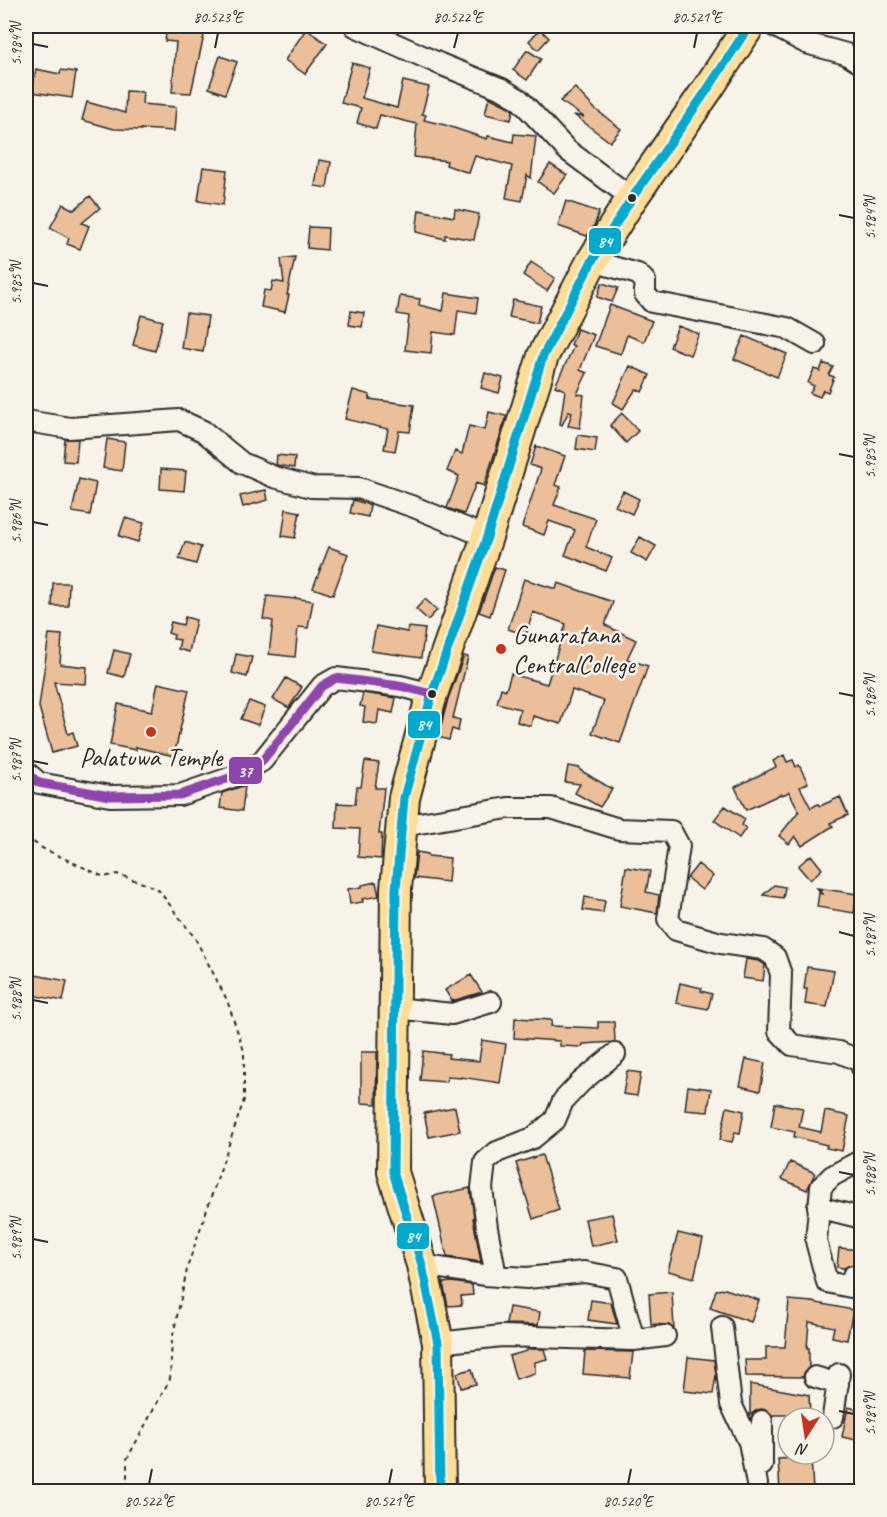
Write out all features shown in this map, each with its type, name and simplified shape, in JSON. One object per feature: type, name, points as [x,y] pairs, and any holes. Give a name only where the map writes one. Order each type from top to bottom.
[{"type":"highway","points":[[440,1491],[438,1342],[422,1264],[393,1172],[396,889],[404,798],[432,694],[488,537],[543,356],[592,261],[749,26]]},
{"type":"street","points":[[355,26],[502,89],[519,99],[567,150],[632,198]]},
{"type":"street","points":[[774,26],[806,43],[846,54],[861,64]]},
{"type":"street","points":[[592,261],[638,274],[645,281],[645,294],[652,302],[788,328],[815,344]]},
{"type":"street","points":[[26,421],[70,428],[179,420],[202,431],[242,463],[274,477],[311,487],[359,488],[488,537]]},
{"type":"street","points":[[26,772],[39,783],[110,796],[180,795],[238,776],[262,760],[322,686],[336,678],[400,686],[432,694]]},
{"type":"street","points":[[402,826],[508,808],[551,808],[619,829],[671,831],[679,846],[668,919],[676,930],[721,943],[762,949],[775,957],[781,975],[779,1031],[792,1045],[839,1052],[860,1061],[861,1068]]},
{"type":"street","points":[[395,1008],[452,1014],[491,1002]]},
{"type":"street","points":[[496,1276],[482,1188],[485,1162],[497,1152],[533,1138],[555,1120],[563,1101],[581,1082],[615,1054]]},
{"type":"street","points":[[853,1276],[851,1287],[827,1282],[816,1241],[818,1208],[821,1186],[832,1176],[860,1163]]},
{"type":"street","points":[[818,1208],[861,1218]]},
{"type":"street","points":[[422,1264],[496,1276],[527,1278],[584,1272],[617,1278],[634,1340]]},
{"type":"street","points":[[722,1327],[731,1404],[749,1442],[759,1484],[762,1421]]},
{"type":"street","points":[[438,1342],[502,1336],[634,1340],[665,1336]]},
{"type":"street","points":[[815,1377],[838,1379],[834,1406]]},
{"type":"path","points":[[26,837],[42,848],[104,878],[117,874],[157,888],[195,938],[226,1000],[244,1051],[244,1100],[188,1265],[172,1340],[170,1379],[127,1459],[127,1491]]},
{"type":"building","points":[[167,26],[183,26],[205,31],[191,93],[172,92],[176,42],[165,41]]},
{"type":"building","points":[[306,29],[327,44],[305,74],[285,60]]},
{"type":"building","points":[[540,29],[549,38],[538,50],[529,41]]},
{"type":"building","points":[[527,50],[541,59],[527,80],[513,70]]},
{"type":"building","points":[[220,56],[237,62],[225,94],[209,88]]},
{"type":"building","points":[[352,63],[370,68],[362,98],[397,108],[403,81],[429,87],[422,114],[426,115],[424,120],[487,139],[488,136],[513,142],[514,134],[536,136],[531,178],[527,175],[522,201],[506,198],[512,166],[475,156],[469,173],[446,165],[447,161],[414,157],[417,124],[380,115],[376,129],[357,123],[361,108],[341,103]]},
{"type":"building","points":[[36,69],[60,74],[61,70],[76,72],[72,98],[32,92]]},
{"type":"building","points":[[575,88],[594,108],[621,129],[610,142],[574,115],[584,117],[560,101]]},
{"type":"building","points":[[126,91],[143,92],[142,104],[176,107],[174,131],[114,129],[82,120],[87,102],[125,113]]},
{"type":"building","points":[[489,97],[511,108],[513,111],[511,120],[485,114]]},
{"type":"building","points":[[319,160],[331,162],[327,188],[315,186]]},
{"type":"building","points":[[550,164],[567,175],[554,193],[538,182]]},
{"type":"building","points":[[203,167],[227,170],[223,205],[198,201]]},
{"type":"building","points":[[90,196],[100,208],[82,223],[89,226],[80,249],[67,244],[69,238],[50,228],[63,204],[74,210]]},
{"type":"building","points":[[566,201],[599,212],[587,236],[558,226]]},
{"type":"building","points":[[455,209],[479,214],[474,240],[445,235],[445,239],[416,232],[419,210],[454,217]]},
{"type":"building","points":[[309,227],[328,228],[327,250],[307,248]]},
{"type":"building","points":[[295,257],[285,312],[261,307],[264,290],[271,291],[273,281],[284,283],[281,259]]},
{"type":"building","points":[[531,262],[555,278],[547,291],[523,275]]},
{"type":"building","points":[[602,283],[618,288],[612,302],[597,297]]},
{"type":"building","points":[[446,293],[478,298],[476,313],[458,310],[455,335],[433,332],[431,353],[405,350],[409,316],[397,314],[400,296],[420,299],[419,305],[443,311]]},
{"type":"building","points":[[513,300],[541,306],[537,323],[509,317]]},
{"type":"building","points":[[610,305],[652,321],[644,342],[627,335],[621,354],[595,346]]},
{"type":"building","points":[[351,311],[364,313],[362,327],[349,325]]},
{"type":"building","points":[[186,313],[208,316],[203,352],[181,348]]},
{"type":"building","points":[[141,315],[163,321],[155,351],[133,345]]},
{"type":"building","points":[[678,326],[699,334],[690,355],[670,347]]},
{"type":"building","points":[[577,329],[594,335],[580,370],[587,373],[577,394],[584,395],[580,428],[568,426],[572,412],[569,411],[562,425],[560,424],[565,390],[555,386],[574,346],[571,345]]},
{"type":"building","points":[[744,336],[787,354],[777,377],[734,359]]},
{"type":"building","points":[[823,363],[833,367],[829,375],[834,377],[828,392],[823,390],[820,397],[810,393],[814,386],[808,383],[814,369],[820,371]]},
{"type":"building","points":[[630,366],[650,375],[642,392],[636,389],[623,409],[613,403]]},
{"type":"building","points":[[485,373],[503,378],[499,393],[481,388]]},
{"type":"building","points":[[353,390],[370,395],[369,399],[414,405],[410,432],[399,431],[395,451],[384,449],[388,429],[345,419]]},
{"type":"building","points":[[489,412],[506,416],[506,418],[484,486],[476,483],[464,514],[447,508],[459,476],[447,471],[455,451],[462,454],[469,426],[485,430]]},
{"type":"building","points":[[622,413],[638,431],[626,443],[610,425]]},
{"type":"building","points":[[578,435],[597,438],[595,452],[576,449]]},
{"type":"building","points":[[65,439],[78,439],[76,462],[63,461]]},
{"type":"building","points":[[107,439],[125,442],[122,471],[103,468]]},
{"type":"building","points":[[536,446],[565,456],[555,485],[561,487],[554,505],[596,519],[586,547],[612,558],[606,571],[565,555],[575,530],[549,521],[544,535],[522,527],[541,469],[530,465]]},
{"type":"building","points":[[277,455],[295,457],[294,468],[276,465]]},
{"type":"building","points":[[161,469],[186,471],[184,491],[160,489]]},
{"type":"building","points":[[79,479],[96,483],[90,515],[72,512]]},
{"type":"building","points":[[266,490],[268,500],[243,507],[240,496]]},
{"type":"building","points":[[623,491],[639,499],[632,514],[615,506]]},
{"type":"building","points":[[353,500],[370,505],[368,517],[350,513]]},
{"type":"building","points":[[286,509],[300,512],[295,538],[282,536]]},
{"type":"building","points":[[125,518],[144,523],[138,542],[119,536]]},
{"type":"building","points":[[640,537],[656,546],[647,562],[631,553]]},
{"type":"building","points":[[185,542],[201,547],[196,564],[179,559]]},
{"type":"building","points":[[329,547],[348,554],[333,595],[313,588]]},
{"type":"building","points":[[495,567],[505,570],[490,616],[479,612]]},
{"type":"building","points":[[524,579],[556,589],[558,583],[613,602],[605,625],[636,640],[627,659],[648,666],[620,743],[592,733],[604,701],[572,690],[561,724],[533,716],[531,726],[517,722],[520,709],[497,703],[501,688],[506,690],[511,674],[547,684],[566,624],[533,612],[526,635],[508,629]]},
{"type":"building","points":[[53,583],[69,583],[68,606],[52,606]]},
{"type":"building","points":[[267,596],[313,601],[308,628],[298,627],[295,657],[269,654],[273,621],[263,619]]},
{"type":"building","points":[[425,599],[437,610],[428,620],[416,609]]},
{"type":"building","points":[[185,617],[196,620],[189,652],[178,649],[180,640],[173,639],[174,635],[168,633],[171,622],[183,625]]},
{"type":"building","points":[[376,626],[407,632],[408,627],[425,629],[421,658],[371,651]]},
{"type":"building","points":[[49,634],[62,635],[60,664],[87,667],[86,684],[54,682],[68,734],[73,732],[77,746],[52,753],[39,707]]},
{"type":"building","points":[[114,650],[130,654],[124,677],[108,673]]},
{"type":"building","points":[[236,654],[252,657],[247,677],[232,673]]},
{"type":"building","points":[[464,656],[468,657],[453,718],[460,720],[458,731],[452,729],[449,740],[438,737],[448,699]]},
{"type":"building","points":[[286,678],[302,687],[289,708],[273,699]]},
{"type":"building","points":[[158,683],[189,690],[174,756],[136,747],[136,750],[110,745],[118,704],[152,711]]},
{"type":"building","points":[[363,693],[396,698],[393,713],[379,710],[377,724],[363,722],[365,707],[360,706]]},
{"type":"building","points":[[249,701],[265,707],[258,725],[241,719]]},
{"type":"building","points":[[784,755],[787,762],[793,760],[796,767],[799,765],[808,783],[800,787],[811,808],[840,797],[848,815],[830,823],[833,826],[802,846],[795,836],[789,844],[779,836],[799,811],[789,792],[746,810],[735,787],[776,767],[773,761]]},
{"type":"building","points":[[365,761],[379,763],[375,788],[384,788],[379,834],[382,834],[381,859],[358,857],[360,829],[336,828],[337,803],[355,804],[357,787],[361,787]]},
{"type":"building","points":[[568,766],[580,768],[612,789],[600,807],[575,793],[580,784],[565,782]]},
{"type":"building","points":[[245,786],[242,811],[220,808],[222,793]]},
{"type":"building","points":[[725,806],[745,819],[742,825],[746,828],[739,838],[714,820]]},
{"type":"building","points":[[417,852],[428,854],[428,856],[450,858],[448,882],[414,878]]},
{"type":"building","points":[[811,855],[822,869],[810,880],[798,866]]},
{"type":"building","points":[[698,864],[713,876],[702,890],[687,878]]},
{"type":"building","points":[[626,867],[650,871],[646,892],[659,895],[657,913],[620,906]]},
{"type":"building","points":[[376,882],[379,896],[350,904],[348,889]]},
{"type":"building","points":[[774,885],[785,887],[783,898],[763,895]]},
{"type":"building","points":[[817,888],[857,894],[854,913],[817,907],[819,893],[822,894]]},
{"type":"building","points":[[585,897],[605,901],[603,913],[583,910]]},
{"type":"building","points":[[746,959],[759,961],[765,965],[763,981],[743,978]]},
{"type":"building","points":[[807,967],[834,971],[827,1007],[805,1004],[807,989],[804,989]]},
{"type":"building","points":[[35,975],[67,981],[63,1001],[31,995]]},
{"type":"building","points":[[471,975],[482,992],[452,1001],[445,990]]},
{"type":"building","points":[[680,983],[702,988],[701,991],[712,994],[708,1009],[676,1003]]},
{"type":"building","points":[[515,1018],[552,1020],[551,1026],[598,1028],[598,1022],[614,1022],[615,1042],[583,1044],[582,1047],[560,1046],[560,1041],[514,1038]]},
{"type":"building","points":[[482,1040],[506,1044],[500,1083],[461,1077],[447,1077],[446,1082],[420,1080],[423,1051],[449,1054],[448,1058],[479,1061]]},
{"type":"building","points":[[361,1052],[377,1052],[376,1104],[361,1103]]},
{"type":"building","points":[[746,1059],[765,1063],[760,1091],[740,1086]]},
{"type":"building","points":[[627,1071],[641,1073],[637,1096],[623,1094]]},
{"type":"building","points":[[688,1086],[711,1089],[708,1112],[685,1110]]},
{"type":"building","points":[[775,1103],[803,1108],[799,1127],[821,1132],[825,1111],[849,1116],[842,1151],[794,1137],[795,1132],[771,1127]]},
{"type":"building","points":[[455,1107],[460,1131],[429,1137],[424,1113]]},
{"type":"building","points":[[727,1107],[744,1111],[740,1133],[735,1132],[732,1142],[720,1140]]},
{"type":"building","points":[[542,1155],[559,1210],[533,1219],[516,1163]]},
{"type":"building","points":[[790,1162],[815,1173],[807,1190],[782,1179]]},
{"type":"building","points":[[470,1188],[481,1262],[447,1257],[433,1196]]},
{"type":"building","points":[[612,1214],[618,1240],[591,1246],[585,1219]]},
{"type":"building","points":[[678,1233],[703,1239],[694,1278],[668,1271]]},
{"type":"building","points":[[839,1248],[861,1250],[861,1268],[855,1264],[844,1268],[837,1267]]},
{"type":"building","points":[[443,1283],[472,1285],[473,1295],[461,1296],[462,1305],[448,1306]]},
{"type":"building","points":[[725,1289],[759,1300],[751,1322],[710,1308],[716,1290]]},
{"type":"building","points":[[672,1292],[674,1329],[669,1325],[651,1324],[649,1294]]},
{"type":"building","points":[[591,1300],[611,1303],[617,1324],[588,1320]]},
{"type":"building","points":[[789,1300],[853,1310],[847,1340],[832,1337],[834,1327],[809,1322],[807,1348],[809,1348],[809,1367],[803,1377],[746,1376],[745,1360],[766,1360],[766,1347],[785,1347]]},
{"type":"building","points":[[509,1307],[540,1312],[538,1325],[506,1324]]},
{"type":"building","points":[[527,1349],[544,1349],[547,1359],[535,1362],[535,1373],[516,1379],[509,1356],[527,1351]]},
{"type":"building","points":[[585,1351],[633,1352],[630,1378],[583,1374]]},
{"type":"building","points":[[688,1357],[714,1360],[716,1375],[713,1394],[684,1391]]},
{"type":"building","points":[[472,1369],[476,1384],[461,1388],[457,1373]]},
{"type":"building","points":[[750,1384],[809,1395],[810,1406],[776,1406],[776,1415],[761,1409],[750,1415]]},
{"type":"building","points":[[848,1407],[861,1410],[861,1441],[842,1437]]},
{"type":"building","points":[[778,1466],[812,1466],[813,1491],[780,1491]]},
{"type":"transit line","name":"84","points":[[440,1492],[438,1343],[422,1265],[393,1172],[396,889],[404,798],[432,694],[487,537],[543,356],[592,261],[749,26]]},
{"type":"transit line","name":"37","points":[[26,772],[39,783],[110,796],[180,795],[238,775],[262,761],[322,686],[336,678],[400,686],[432,694]]},
{"type":"place","name":"Gunaratana CentralCollege","points":[[501,649]]},
{"type":"place","name":"Palatuwa Temple","points":[[151,732]]}]
